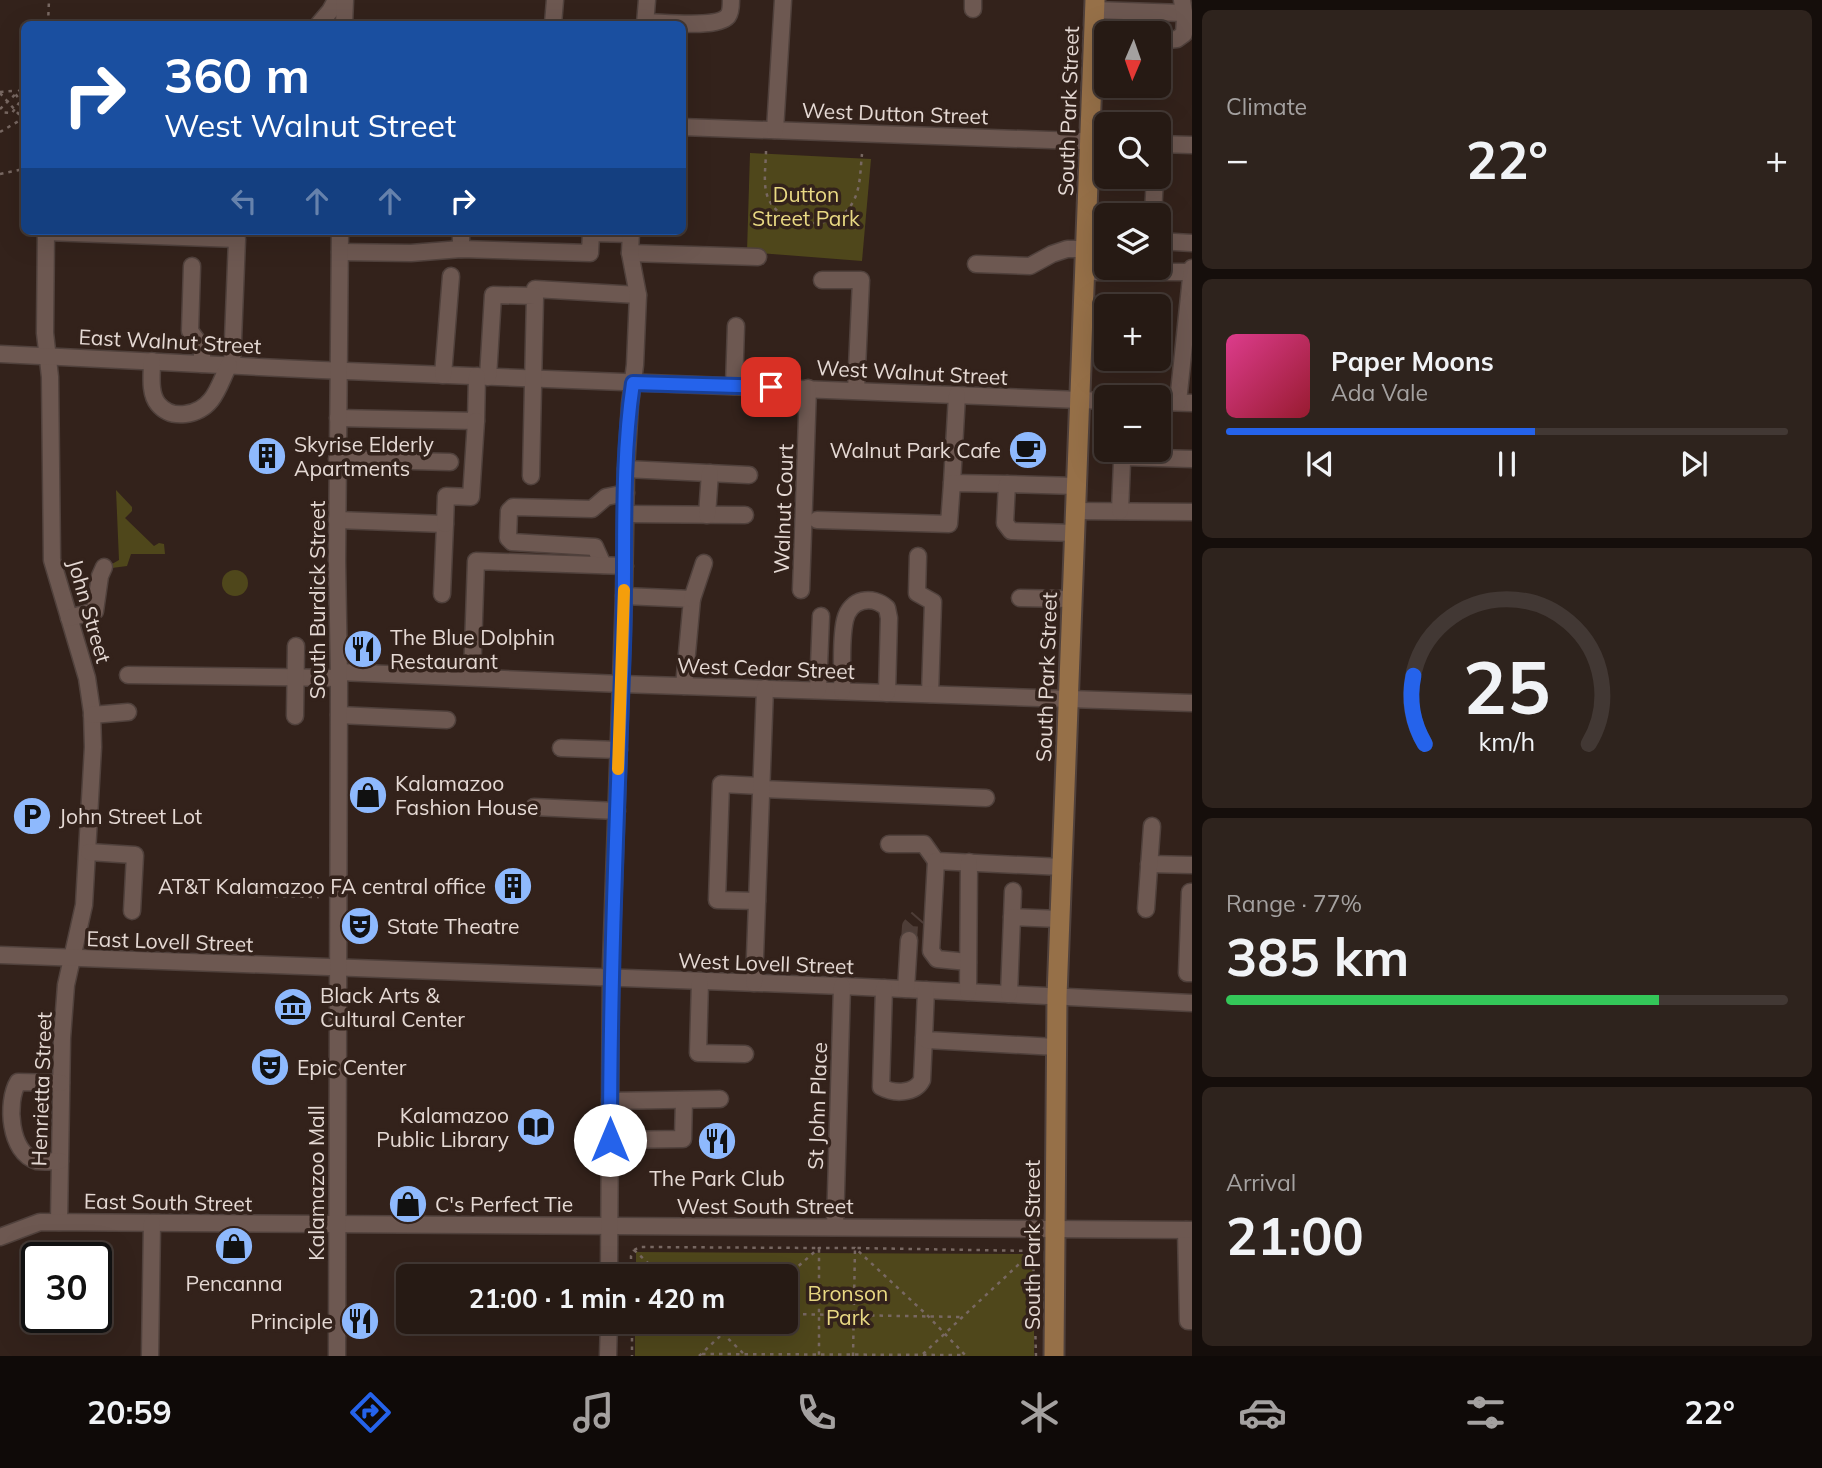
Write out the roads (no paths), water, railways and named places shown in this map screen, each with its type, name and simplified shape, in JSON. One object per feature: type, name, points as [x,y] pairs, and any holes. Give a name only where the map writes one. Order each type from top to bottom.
[{"type":"main road","name":"South Park Street","points":[[1054,1356],[1057,996],[1086,244],[1094,176]]},
{"type":"street","points":[[322,21],[336,0]]},
{"type":"street","points":[[344,21],[345,0]]},
{"type":"street","points":[[553,21],[555,0]]},
{"type":"street","points":[[645,21],[648,0]]},
{"type":"street","points":[[686,24],[709,24],[719,21],[728,16],[731,0]]},
{"type":"street","points":[[775,130],[783,0]]},
{"type":"street","points":[[1094,5],[1183,6],[1184,34],[1171,40]]},
{"type":"street","name":"West Dutton Street","points":[[686,127],[1094,142]]},
{"type":"street","points":[[1171,144],[1192,145]]},
{"type":"street","name":"John Street","points":[[46,235],[45,333],[49,356],[52,560],[87,678],[92,715],[89,852],[84,905],[71,958]]},
{"type":"street","points":[[128,235],[237,239],[230,365],[212,399],[200,410],[184,415],[172,413],[157,404],[152,388],[152,361]]},
{"type":"street","name":"South Burdick Street","points":[[338,969],[337,459],[340,235]]},
{"type":"street","points":[[461,235],[461,249]]},
{"type":"street","points":[[340,252],[411,253],[461,249],[590,253],[591,235]]},
{"type":"street","points":[[609,1264],[611,979],[626,469],[638,295],[630,253],[631,235]]},
{"type":"street","points":[[976,264],[1030,266],[1059,251],[1094,242]]},
{"type":"street","points":[[1171,242],[1192,243]]},
{"type":"street","points":[[630,253],[758,257]]},
{"type":"street","points":[[191,266],[191,331],[202,347],[202,363]]},
{"type":"street","points":[[1085,272],[1191,270],[1185,402]]},
{"type":"street","points":[[443,375],[451,275]]},
{"type":"street","points":[[822,280],[861,280],[856,390]]},
{"type":"street","points":[[531,476],[535,289],[638,295]]},
{"type":"street","points":[[442,594],[446,496],[471,497],[476,421],[493,295],[535,296]]},
{"type":"street","points":[[734,386],[736,326]]},
{"type":"street","name":"East Walnut Street","points":[[0,354],[339,370]]},
{"type":"street","name":"West Walnut Street","points":[[339,370],[1094,401]]},
{"type":"street","name":"Walnut Court","points":[[801,590],[808,388]]},
{"type":"street","points":[[817,520],[949,524],[957,395]]},
{"type":"street","points":[[338,418],[476,421]]},
{"type":"street","points":[[1120,511],[1122,462],[1125,457],[1192,459]]},
{"type":"street","points":[[337,459],[450,461]]},
{"type":"street","points":[[626,469],[749,475]]},
{"type":"street","points":[[707,515],[710,473]]},
{"type":"street","points":[[952,483],[1076,486]]},
{"type":"street","points":[[1007,484],[1005,523],[1011,531],[1074,533]]},
{"type":"street","points":[[603,565],[594,547],[512,542],[508,538],[509,511],[513,507],[592,509],[606,497],[626,492]]},
{"type":"street","points":[[1075,511],[1192,512]]},
{"type":"street","points":[[626,514],[745,515]]},
{"type":"street","points":[[337,520],[444,524]]},
{"type":"street","points":[[918,556],[917,593],[933,602],[930,694]]},
{"type":"street","points":[[472,677],[476,561],[625,566]]},
{"type":"street","points":[[684,686],[692,599],[704,563]]},
{"type":"street","points":[[69,618],[94,611],[104,567]]},
{"type":"street","points":[[624,596],[692,599]]},
{"type":"street","points":[[1020,597],[1072,599]]},
{"type":"street","points":[[842,691],[845,620],[853,606],[862,600],[873,599],[887,608],[889,618],[887,693]]},
{"type":"street","points":[[818,690],[821,616]]},
{"type":"street","points":[[295,716],[296,646]]},
{"type":"street","name":"West Cedar Street","points":[[128,675],[295,679],[339,675],[472,677],[1192,703]]},
{"type":"street","points":[[754,984],[765,688]]},
{"type":"street","points":[[92,715],[128,712]]},
{"type":"street","points":[[339,715],[447,720]]},
{"type":"street","points":[[561,748],[619,750]]},
{"type":"street","points":[[757,901],[717,900],[720,785],[986,798]]},
{"type":"street","points":[[534,807],[617,811]]},
{"type":"street","points":[[1146,909],[1152,825]]},
{"type":"street","points":[[889,844],[924,844],[936,861],[925,917],[933,956],[937,959],[968,962]]},
{"type":"street","points":[[89,852],[135,855],[132,911]]},
{"type":"street","points":[[936,861],[1062,867]]},
{"type":"street","points":[[968,992],[969,862]]},
{"type":"street","points":[[1149,864],[1192,865]]},
{"type":"street","points":[[1009,994],[1013,891]]},
{"type":"street","points":[[1192,892],[1187,973],[1192,973]]},
{"type":"street","points":[[1012,917],[1060,919]]},
{"type":"street","points":[[906,989],[909,940]]},
{"type":"street","name":"East Lovell Street","points":[[0,956],[338,969]]},
{"type":"street","name":"Henrietta Street","points":[[59,1222],[63,1026],[71,958]]},
{"type":"street","name":"West Lovell Street","points":[[338,969],[842,986],[1192,1003]]},
{"type":"street","name":"Kalamazoo Mall","points":[[337,1356],[338,969]]},
{"type":"street","points":[[701,982],[698,1053],[745,1054]]},
{"type":"street","name":"St John Place","points":[[835,1227],[842,986]]},
{"type":"street","points":[[884,988],[881,1087],[886,1090],[912,1091],[922,1080],[926,990]]},
{"type":"street","points":[[924,1038],[1056,1047]]},
{"type":"street","points":[[60,1161],[36,1161],[22,1151],[13,1133],[12,1116],[18,1082],[61,1083]]},
{"type":"street","points":[[610,1101],[720,1099]]},
{"type":"street","points":[[610,1140],[683,1139],[684,1100]]},
{"type":"street","name":"East South Street","points":[[0,1237],[40,1222],[338,1224]]},
{"type":"street","points":[[150,1356],[152,1223]]},
{"type":"street","name":"West South Street","points":[[338,1224],[1189,1230]]},
{"type":"street","points":[[1189,1230],[1188,1321],[1192,1321]]},
{"type":"street","points":[[608,1356],[609,1334]]},
{"type":"tunnel","points":[[909,940],[910,926],[918,917]]},
{"type":"place","name":"Walnut Park Cafe","points":[[1028,450]]},
{"type":"place","name":"Skyrise Elderly Apartments","points":[[267,456]]},
{"type":"place","name":"The Blue Dolphin Restaurant","points":[[363,649]]},
{"type":"place","name":"Kalamazoo Fashion House","points":[[368,795]]},
{"type":"place","name":"John Street Lot","points":[[32,816]]},
{"type":"place","name":"AT&T Kalamazoo FA central office","points":[[513,886]]},
{"type":"place","name":"State Theatre","points":[[360,926]]},
{"type":"place","name":"Black Arts & Cultural Center","points":[[293,1007]]},
{"type":"place","name":"Epic Center","points":[[270,1067]]},
{"type":"place","name":"Kalamazoo Public Library","points":[[536,1127]]},
{"type":"place","name":"The Park Club","points":[[717,1141]]},
{"type":"place","name":"C's Perfect Tie","points":[[408,1204]]},
{"type":"place","name":"Pencanna","points":[[234,1246]]},
{"type":"place","name":"Principle","points":[[360,1321]]},
{"type":"park label","name":"Dutton Street Park","points":[[806,206]]},
{"type":"park label","name":"Bronson Park","points":[[848,1305]]}]
